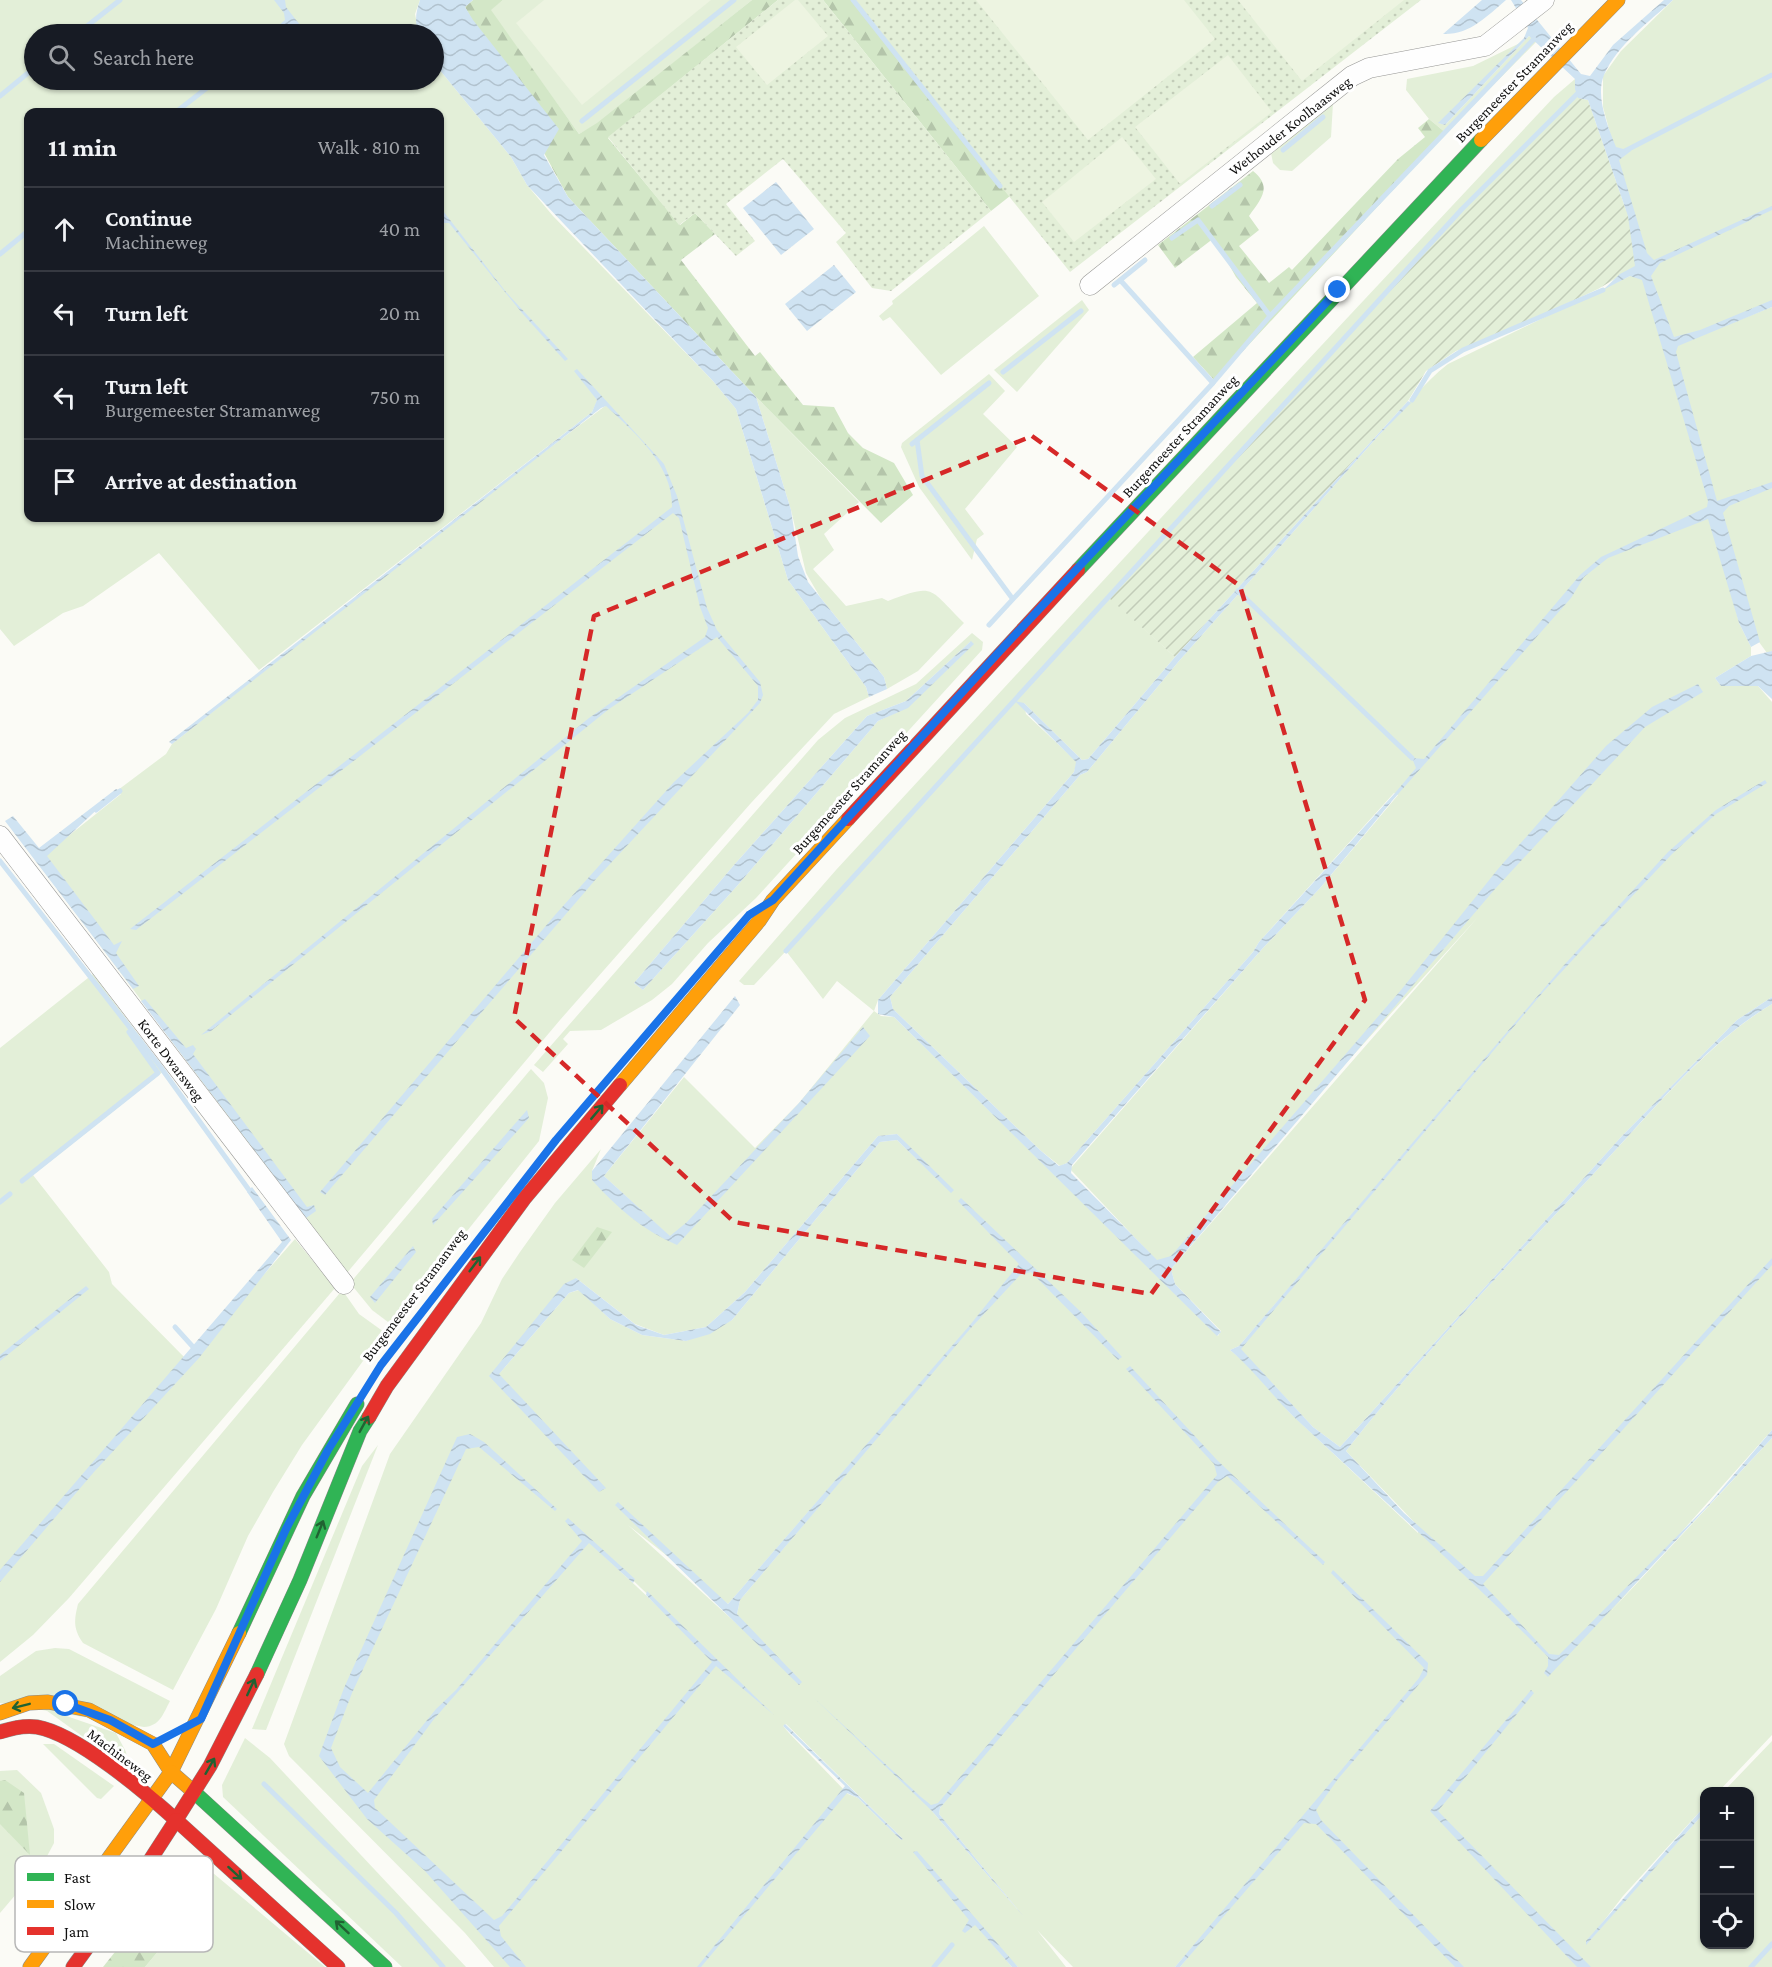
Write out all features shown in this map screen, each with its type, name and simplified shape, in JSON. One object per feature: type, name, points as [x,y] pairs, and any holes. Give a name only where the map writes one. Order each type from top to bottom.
[{"type":"main road","name":"Burgemeester Stramanweg","points":[[153,1856],[194,1792],[248,1695],[300,1580],[360,1431],[387,1386],[524,1199],[759,921],[773,900],[999,652],[1548,70],[1618,0]]},
{"type":"main road","name":"Burgemeester Stramanweg","points":[[471,1247],[556,1140],[744,921],[773,900]]},
{"type":"main road","points":[[110,1856],[171,1772],[201,1719],[286,1529],[328,1450],[364,1393]]},
{"type":"main road","name":"Machineweg","points":[[0,1713],[29,1703],[66,1704],[162,1739],[171,1772]]},
{"type":"main road","points":[[162,1739],[201,1719]]},
{"type":"main road","name":"Machineweg","points":[[0,1732],[28,1727],[54,1732],[70,1739],[99,1758],[151,1799]]},
{"type":"main road","points":[[171,1772],[385,1967]]},
{"type":"main road","points":[[151,1799],[194,1792]]},
{"type":"main road","points":[[151,1799],[338,1967]]},
{"type":"main road","points":[[30,1967],[41,1952]]},
{"type":"main road","name":"Burgemeester Stramanweg","points":[[73,1967],[84,1952]]},
{"type":"street","name":"Wethouder Koolhaasweg","points":[[1090,285],[1352,76],[1369,69],[1466,52],[1485,46],[1539,5]]},
{"type":"street","name":"Korte Dwarsweg","points":[[0,836],[344,1284]]},
{"type":"highlighted area","points":[[1032,436],[1240,586],[1365,1000],[1151,1294],[734,1222],[514,1018],[594,616]]},
{"type":"green space","points":[[0,0],[420,0],[415,14],[417,24],[24,24],[24,90],[444,90],[444,75],[511,157],[527,185],[553,216],[713,381],[736,409],[788,580],[866,687],[869,697],[834,714],[751,803],[560,1020],[346,1274],[37,861],[121,794],[118,790],[166,754],[172,744],[473,506],[605,406],[594,394],[597,401],[592,412],[259,670],[159,553],[83,606],[63,613],[14,646],[0,629]]},
{"type":"green space","points":[[473,0],[503,0],[491,10],[579,134],[597,123],[752,0],[778,0],[608,138],[680,225],[695,213],[715,234],[681,260],[755,356],[760,352],[803,405],[834,407],[848,433],[863,448],[894,463],[913,495],[881,523],[756,397],[568,197],[465,7]]},
{"type":"green space","points":[[503,0],[752,0],[597,124],[579,134],[490,10]]},
{"type":"green space","points":[[544,0],[711,0],[582,105],[516,23]]},
{"type":"green space","points":[[778,0],[823,0],[991,211],[891,291],[872,288],[836,242],[846,233],[783,159],[726,204],[755,241],[736,256],[695,213],[679,225],[608,137]]},
{"type":"green space","points":[[795,0],[798,0],[828,36],[767,85],[736,47]]},
{"type":"green space","points":[[823,0],[853,0],[1010,196],[991,211]]},
{"type":"green space","points":[[851,0],[1421,0],[1070,272]]},
{"type":"green space","points":[[976,0],[1184,0],[1215,39],[1088,140]]},
{"type":"green space","points":[[1238,0],[1404,0],[1302,81]]},
{"type":"green space","points":[[1673,0],[1772,0],[1772,304],[1714,330],[1772,307],[1772,651],[1767,653],[1759,642],[1754,623],[1732,595],[1739,623],[1751,647],[1751,656],[1715,678],[1721,686],[1758,686],[1772,702],[1772,997],[1737,1020],[1622,1136],[1340,1447],[1313,1427],[1240,1349],[1494,1050],[1239,1346],[1230,1350],[1246,1363],[1289,1412],[1418,1533],[1418,1526],[1346,1451],[1437,1343],[1680,1080],[1725,1038],[1772,1004],[1772,1430],[1612,1610],[1772,1438],[1772,1735],[1723,1787],[1700,1787],[1700,1811],[1623,1896],[1586,1944],[1700,1817],[1700,1949],[1754,1949],[1754,1787],[1728,1787],[1772,1741],[1772,1967],[1180,1967],[1281,1844],[1175,1967],[1073,1967],[1037,1930],[1066,1967],[1018,1967],[975,1924],[1012,1967],[494,1967],[465,1933],[289,1756],[284,1744],[390,1454],[481,1323],[502,1279],[555,1203],[601,1149],[592,1171],[592,1180],[667,1234],[604,1176],[684,1077],[755,1148],[799,1103],[874,1011],[881,1016],[894,1017],[1218,1336],[1221,1331],[1175,1284],[1171,1269],[1478,917],[1171,1257],[1157,1261],[1070,1169],[1263,948],[1321,887],[1398,795],[1394,793],[1259,942],[1253,952],[1067,1163],[1060,1166],[1040,1150],[893,1009],[890,997],[1080,775],[1087,772],[1179,661],[1430,380],[1448,364],[1630,276],[1624,184],[1603,107],[1603,76],[1621,51]],"holes":[[[897,1134],[951,1192],[897,1140],[880,1142],[732,1320],[686,1341],[642,1335],[610,1319],[579,1290],[569,1293],[499,1374],[576,1278],[635,1324],[664,1335],[706,1327],[745,1292],[878,1136]],[[1004,1287],[740,1600],[737,1614],[748,1634],[628,1525],[728,1604]],[[574,1524],[774,1715],[589,1542]],[[786,1724],[903,1839],[901,1840],[858,1798],[848,1794],[783,1726]],[[951,1794],[940,1808],[939,1814],[1024,1917],[931,1810]]]},
{"type":"green space","points":[[1529,36],[1537,41],[1446,133],[1429,119],[1406,90],[1407,79],[1473,66],[1520,43],[1439,123],[1445,125]]},
{"type":"green space","points":[[1228,55],[1272,112],[1180,184],[1135,127]]},
{"type":"green space","points":[[1575,79],[1581,98],[1448,235],[1109,597],[1175,657],[1088,759],[1082,760],[1024,703],[1026,714],[1077,762],[1074,772],[878,1000],[874,1011],[837,981],[823,999],[786,951],[754,985],[744,985],[739,981],[836,870],[1232,441],[1554,97]]},
{"type":"green space","points":[[1578,98],[1588,100],[1628,216],[1635,267],[1598,289],[1504,333],[1456,351],[1426,371],[1408,401],[1175,657],[1109,598],[1462,209]]},
{"type":"green space","points":[[1333,103],[1331,137],[1292,171],[1280,170],[1273,163],[1271,153]]},
{"type":"green space","points":[[1429,119],[1446,133],[1215,381],[1193,357],[1257,303],[1236,277],[1214,238],[1175,268],[1158,245],[1253,171],[1264,188],[1261,199],[1249,216],[1259,230],[1239,246],[1269,283],[1289,267],[1292,270],[1398,159],[1425,137],[1418,128]]},
{"type":"green space","points":[[1122,137],[1156,179],[1074,242],[1042,202]]},
{"type":"green space","points":[[984,226],[1039,296],[941,375],[890,317],[883,321],[879,316],[893,304],[892,301]]},
{"type":"green space","points":[[1082,300],[1089,310],[1017,392],[994,370]]},
{"type":"green space","points":[[989,374],[1005,391],[983,414],[1017,447],[965,509],[984,534],[977,539],[972,560],[919,487],[901,447],[902,443]]},
{"type":"green space","points":[[756,397],[859,502],[824,534],[834,550],[813,569],[846,606],[882,598],[888,601],[924,591],[937,596],[964,623],[918,671],[887,689],[884,677],[820,597],[806,573],[791,510]]},
{"type":"green space","points":[[972,633],[983,642],[982,650],[756,898],[708,943],[672,984],[652,1000],[601,1030],[570,1031],[563,1039],[568,1044],[543,1072],[534,1065],[818,740],[845,718],[916,684]],"holes":[[[970,642],[973,644],[908,707],[878,721],[737,886],[643,990],[634,983],[734,865],[867,716],[906,701]]]},
{"type":"green space","points":[[93,974],[165,1070],[33,1175],[109,1272],[112,1284],[188,1361],[295,1239],[335,1288],[69,1598],[33,1635],[0,1662],[0,1048]]},
{"type":"green space","points":[[531,1069],[544,1083],[548,1098],[539,1141],[392,1325],[372,1310],[350,1283]]},
{"type":"green space","points":[[597,1227],[612,1232],[584,1268],[572,1260]]},
{"type":"green space","points":[[339,1294],[345,1294],[359,1314],[384,1332],[302,1445],[273,1492],[248,1536],[216,1609],[173,1690],[83,1643],[75,1624],[78,1604]]},
{"type":"green space","points":[[378,1445],[266,1730],[252,1729],[362,1466]]},
{"type":"green space","points":[[55,1648],[69,1649],[170,1701],[163,1715],[154,1724],[144,1727],[0,1703],[0,1676],[36,1651]]},
{"type":"green space","points":[[43,1708],[116,1733],[126,1752],[128,1769]]},
{"type":"green space","points":[[245,1738],[270,1758],[466,1967],[402,1967],[223,1797],[222,1785]]},
{"type":"green space","points":[[43,1744],[54,1744],[114,1786],[101,1799],[97,1798]]},
{"type":"green space","points":[[17,1770],[41,1793],[54,1829],[54,1843],[47,1856],[15,1856],[15,1895],[0,1913],[0,1771]]},
{"type":"green space","points":[[5,1780],[24,1793],[30,1855],[0,1824],[0,1781]]},
{"type":"green space","points":[[213,1873],[325,1967],[145,1967],[158,1952],[213,1952]]},
{"type":"green space","points":[[115,1952],[158,1952],[145,1967],[103,1967]]},
{"type":"water","points":[[274,0],[285,0],[286,7],[299,24],[280,24],[285,20],[284,13]]},
{"type":"water","points":[[420,0],[473,0],[465,7],[473,20],[559,129],[544,155],[568,197],[756,397],[791,510],[798,556],[808,582],[884,677],[887,689],[869,697],[866,687],[788,580],[736,409],[713,381],[527,185],[511,157],[444,75],[444,24],[416,24]]},
{"type":"water","points":[[1482,0],[1506,0],[1470,28],[1443,34]]},
{"type":"water","points":[[1511,0],[1521,0],[1581,74],[1590,76],[1613,45],[1664,0],[1673,0],[1644,25],[1617,54],[1604,75],[1601,92],[1609,130],[1616,147],[1631,151],[1619,160],[1647,253],[1654,260],[1772,206],[1772,210],[1660,263],[1651,276],[1674,337],[1700,330],[1772,300],[1772,307],[1678,346],[1676,352],[1717,501],[1772,482],[1772,488],[1729,506],[1723,513],[1760,642],[1751,647],[1739,623],[1708,519],[1608,558],[1584,577],[1571,598],[1392,801],[1321,887],[1263,948],[1072,1165],[1071,1173],[1157,1260],[1171,1256],[1401,990],[1498,869],[1606,746],[1652,707],[1698,684],[1703,692],[1645,727],[1495,889],[1171,1269],[1175,1284],[1221,1332],[1217,1336],[894,1017],[878,1014],[878,1000],[1074,772],[1076,762],[1015,701],[1024,703],[1082,760],[1088,759],[1175,657],[1408,401],[1411,403],[1379,435],[1179,661],[1087,772],[1080,775],[890,997],[893,1009],[1059,1166],[1067,1163],[1253,952],[1259,942],[1395,793],[1416,768],[1412,758],[1424,759],[1580,575],[1601,557],[1707,507],[1708,501],[1642,280],[1630,276],[1603,290],[1620,274],[1635,266],[1628,216],[1588,100],[1578,98],[1575,79],[1529,36],[1445,125],[1438,123],[1524,38],[1528,28]]},
{"type":"water","points":[[776,182],[814,229],[781,255],[743,208]]},
{"type":"water","points":[[444,212],[506,292],[568,359],[565,361],[522,313],[449,223],[444,223]]},
{"type":"water","points":[[834,265],[856,292],[807,331],[785,304]]},
{"type":"water","points":[[577,369],[664,464],[677,496],[707,608],[717,630],[760,682],[763,695],[760,703],[596,879],[325,1195],[320,1192],[555,915],[674,782],[748,713],[758,700],[758,686],[717,637],[609,709],[211,1031],[201,1035],[589,718],[705,637],[708,628],[700,607],[679,518],[673,513],[136,930],[130,929],[672,507],[671,492],[659,464],[629,427],[606,406],[601,408],[172,744],[169,742],[592,412],[597,400],[574,371]]},
{"type":"water","points":[[971,641],[974,644],[908,708],[878,721],[737,886],[643,990],[634,983],[734,865],[867,716],[906,701]]},
{"type":"water","points":[[1772,651],[1772,699],[1758,686],[1721,686],[1715,678],[1751,656]]},
{"type":"water","points":[[1765,780],[1767,783],[1716,814],[1672,854],[1544,991],[1241,1349],[1313,1427],[1340,1447],[1622,1136],[1737,1020],[1772,997],[1772,1004],[1724,1038],[1680,1080],[1437,1343],[1346,1451],[1404,1513],[1475,1576],[1483,1576],[1772,1258],[1772,1265],[1483,1584],[1549,1654],[1559,1655],[1709,1504],[1772,1430],[1772,1438],[1548,1677],[1544,1673],[1548,1666],[1548,1657],[1455,1566],[1296,1419],[1230,1350],[1239,1346],[1565,964],[1668,852],[1716,810]]},
{"type":"water","points":[[116,789],[118,790],[47,856],[114,945],[122,941],[116,953],[139,986],[133,989],[5,821],[13,816],[39,848]]},
{"type":"water","points":[[735,996],[740,1005],[604,1176],[670,1236],[687,1222],[799,1103],[863,1027],[870,1036],[677,1245],[653,1233],[621,1209],[592,1180],[592,1171]]},
{"type":"water","points":[[145,999],[186,1048],[193,1045],[196,1049],[193,1054],[307,1207],[314,1205],[316,1211],[306,1218],[141,1001]]},
{"type":"water","points":[[527,1110],[529,1118],[433,1225],[432,1219]]},
{"type":"water","points":[[897,1134],[954,1190],[951,1193],[897,1140],[880,1142],[732,1320],[710,1334],[686,1341],[642,1335],[610,1319],[578,1290],[569,1293],[499,1374],[606,1488],[599,1492],[489,1376],[564,1284],[576,1278],[636,1325],[664,1335],[706,1327],[745,1292],[878,1136]]},
{"type":"water","points":[[252,1187],[291,1240],[199,1358],[94,1472],[0,1582],[0,1570],[282,1242],[247,1192]]},
{"type":"water","points":[[961,1198],[1081,1312],[1122,1357],[1118,1360],[1031,1272],[1020,1275],[970,1329],[740,1600],[737,1614],[802,1682],[799,1685],[615,1505],[618,1502],[728,1604],[970,1325],[1019,1264],[958,1201]]},
{"type":"water","points":[[413,1246],[416,1252],[375,1303],[370,1297]]},
{"type":"water","points":[[86,1286],[89,1289],[0,1361],[0,1355]]},
{"type":"water","points":[[1130,1366],[1217,1460],[1325,1562],[1323,1565],[1227,1476],[1218,1482],[940,1808],[939,1814],[1024,1917],[931,1810],[813,1697],[921,1797],[931,1805],[938,1803],[1217,1475],[1214,1464],[1126,1369]]},
{"type":"water","points":[[470,1434],[484,1442],[557,1509],[555,1511],[479,1447],[466,1449],[352,1693],[331,1748],[340,1767],[368,1793],[436,1709],[456,1690],[582,1541],[565,1521],[568,1518],[635,1579],[633,1583],[589,1543],[434,1719],[374,1800],[375,1808],[494,1920],[502,1916],[712,1662],[646,1595],[647,1591],[774,1715],[716,1666],[499,1926],[501,1936],[526,1967],[510,1967],[425,1871],[367,1819],[319,1756],[344,1688],[457,1437]]},
{"type":"water","points":[[1333,1570],[1428,1663],[1427,1675],[1338,1779],[1316,1810],[1321,1820],[1464,1967],[1455,1967],[1316,1824],[1304,1823],[1180,1967],[1175,1967],[1419,1678],[1424,1668],[1331,1573]]},
{"type":"water","points":[[1531,1690],[1534,1693],[1438,1811],[1591,1967],[1577,1967],[1430,1811]]},
{"type":"water","points":[[785,1724],[903,1839],[901,1840],[858,1798],[847,1793],[701,1967],[697,1967],[845,1786],[783,1726]]},
{"type":"water","points":[[1700,1812],[1700,1817],[1586,1945],[1586,1941]]},
{"type":"water","points":[[917,1851],[1018,1967],[1012,1967],[975,1925],[965,1933],[962,1931],[969,1920],[913,1852]]},
{"type":"waterway","points":[[90,24],[120,0]]},
{"type":"waterway","points":[[582,121],[734,0]]},
{"type":"waterway","points":[[853,0],[1000,186]]},
{"type":"waterway","points":[[989,625],[1213,383],[1270,316],[1534,39]]},
{"type":"waterway","points":[[1623,152],[1772,75]]},
{"type":"waterway","points":[[0,96],[24,76]]},
{"type":"waterway","points":[[181,108],[204,90]]},
{"type":"waterway","points":[[786,951],[1462,209],[1577,94]]},
{"type":"waterway","points":[[1283,150],[1323,117]]},
{"type":"waterway","points":[[1212,206],[1240,185]]},
{"type":"waterway","points":[[1172,238],[1198,220],[1270,316]]},
{"type":"waterway","points":[[0,254],[24,234]]},
{"type":"waterway","points":[[1114,285],[1145,260]]},
{"type":"waterway","points":[[1121,281],[1213,383]]},
{"type":"waterway","points":[[1412,400],[1430,371],[1463,350],[1603,290]]},
{"type":"waterway","points":[[1003,372],[1081,311]]},
{"type":"waterway","points":[[912,444],[989,383]]},
{"type":"waterway","points":[[917,440],[922,476],[1012,598]]},
{"type":"waterway","points":[[1238,591],[1412,758]]},
{"type":"waterway","points":[[96,810],[120,791]]},
{"type":"waterway","points":[[0,861],[159,1065],[249,1190]]},
{"type":"waterway","points":[[22,1181],[158,1073],[129,1032]]},
{"type":"waterway","points":[[0,1202],[10,1194]]},
{"type":"waterway","points":[[175,1327],[194,1348]]},
{"type":"waterway","points":[[264,1784],[396,1913],[443,1967]]},
{"type":"waterway","points":[[1751,1967],[1772,1944]]},
{"type":"waterway","points":[[934,1967],[952,1945]]},
{"type":"traffic: fast","points":[[1078,570],[1481,140]]},
{"type":"traffic: fast","points":[[239,1633],[303,1496],[357,1404]]},
{"type":"traffic: fast","points":[[257,1674],[300,1580],[360,1431],[369,1417]]},
{"type":"traffic: fast","points":[[194,1792],[385,1967]]},
{"type":"traffic: slow","points":[[1481,140],[1618,0]]},
{"type":"traffic: slow","points":[[620,1085],[759,921],[773,900],[848,819]]},
{"type":"traffic: slow","points":[[0,1713],[29,1703],[48,1702],[89,1710],[153,1744],[171,1772],[239,1633]]},
{"type":"traffic: slow","points":[[110,1856],[171,1772],[194,1792]]},
{"type":"traffic: slow","points":[[30,1967],[41,1952]]},
{"type":"traffic: jam","points":[[848,819],[1078,570]]},
{"type":"traffic: jam","points":[[369,1417],[387,1386],[524,1199],[620,1085]]},
{"type":"traffic: jam","points":[[0,1732],[27,1726],[53,1732],[110,1766],[176,1820],[210,1766],[257,1674]]},
{"type":"traffic: jam","points":[[153,1856],[176,1820]]},
{"type":"traffic: jam","points":[[176,1820],[338,1967]]},
{"type":"traffic: jam","points":[[73,1967],[84,1952]]},
{"type":"route","points":[[66,1704],[89,1710],[153,1744],[201,1719],[286,1529],[328,1450],[381,1365],[512,1195],[556,1140],[749,915],[773,900],[999,652],[1338,290]]}]
